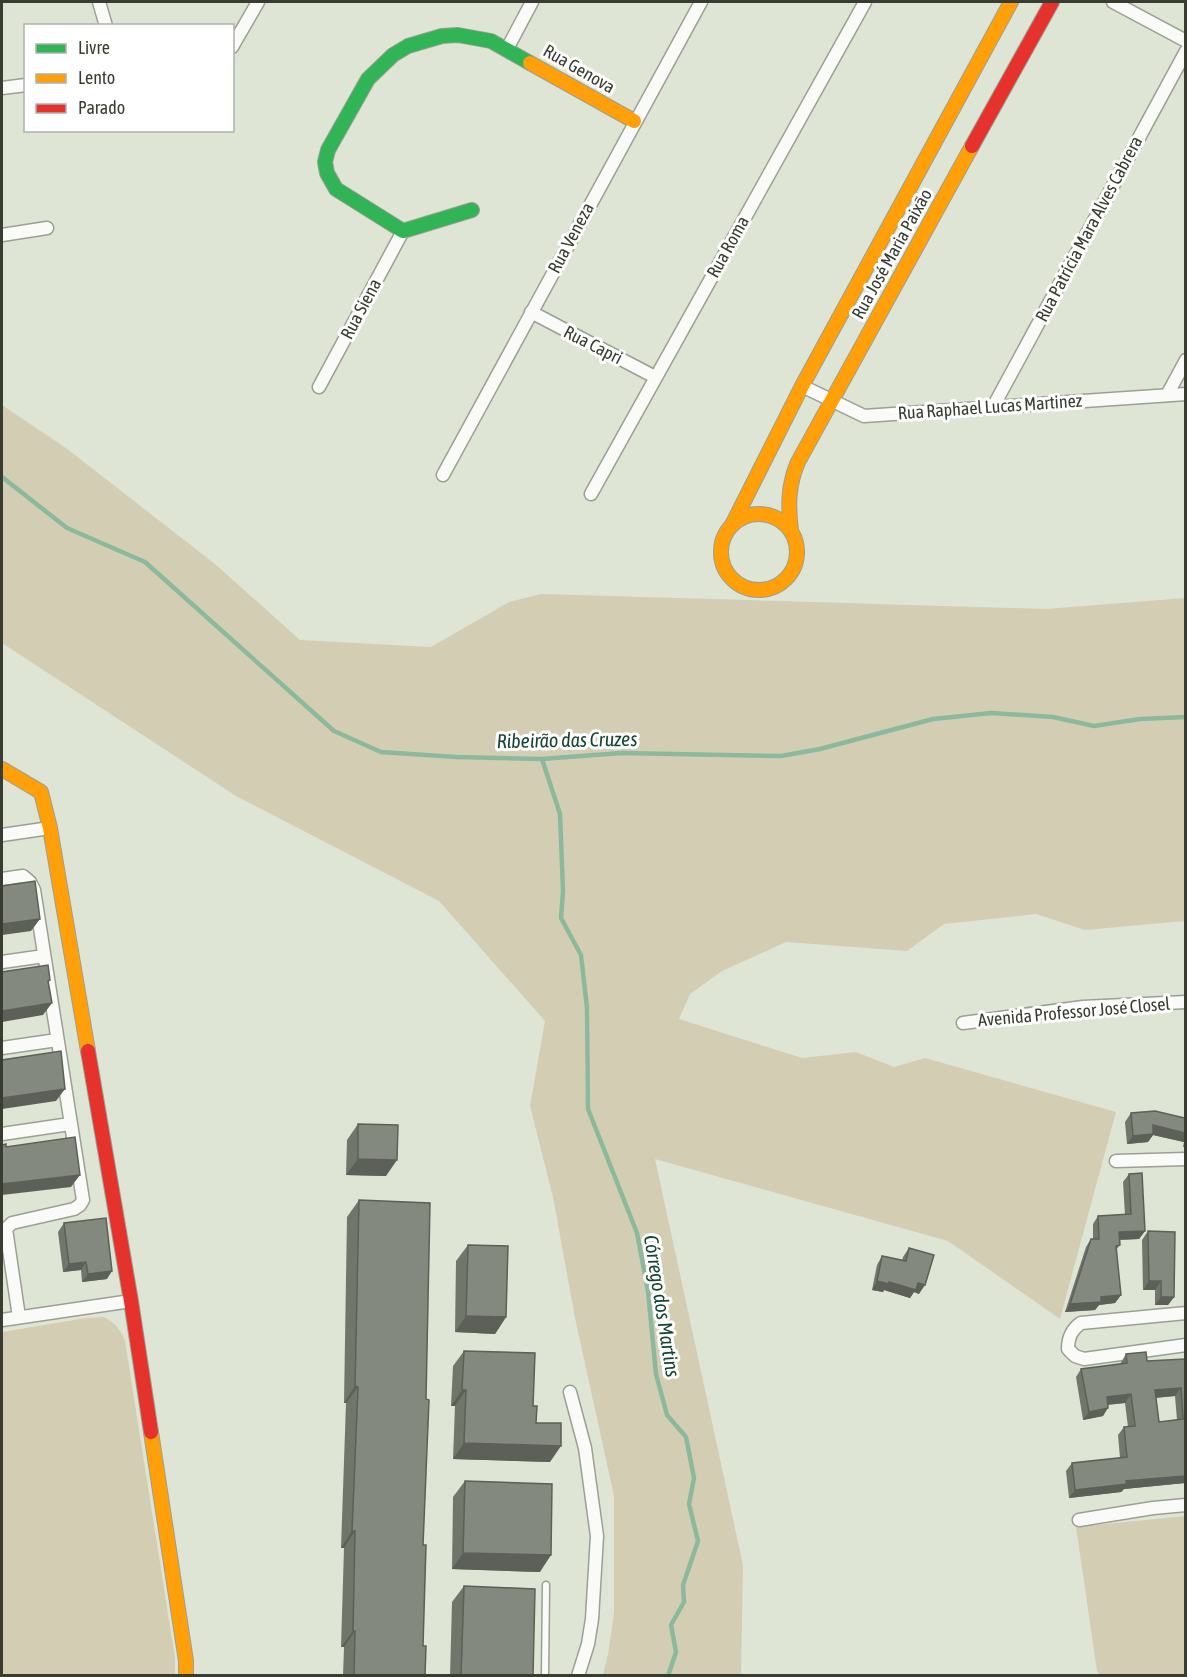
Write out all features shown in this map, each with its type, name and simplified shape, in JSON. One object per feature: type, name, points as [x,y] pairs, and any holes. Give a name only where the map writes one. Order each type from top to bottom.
[{"type":"street","points":[[99,2],[105,24]]},
{"type":"street","points":[[234,44],[258,2]]},
{"type":"street","points":[[507,49],[532,2]]},
{"type":"street","name":"Rua Veneza","points":[[442,475],[701,2]]},
{"type":"street","name":"Rua Roma","points":[[591,494],[865,2]]},
{"type":"street","name":"Rua José Maria Paixão","points":[[732,525],[802,386],[1011,2]]},
{"type":"street","name":"Rua José Maria Paixão","points":[[791,530],[788,506],[790,483],[798,462],[1052,2]]},
{"type":"street","points":[[1113,2],[1185,41]]},
{"type":"street","name":"Rua Genova","points":[[403,231],[340,193],[327,174],[326,162],[328,150],[368,79],[393,55],[408,46],[442,36],[475,37],[507,49],[634,121]]},
{"type":"street","name":"Rua Patrícia Mara Alves Cabrera","points":[[993,407],[1185,51]]},
{"type":"street","points":[[2,88],[24,85]]},
{"type":"street","points":[[403,231],[472,210]]},
{"type":"street","points":[[2,235],[47,228]]},
{"type":"street","name":"Rua Siena","points":[[319,387],[403,231]]},
{"type":"street","name":"Rua Capri","points":[[531,312],[655,377]]},
{"type":"street","points":[[1167,395],[1185,360]]},
{"type":"street","name":"Rua Raphael Lucas Martinez","points":[[802,386],[864,416],[1185,394]]},
{"type":"street","points":[[762,514],[778,519],[791,530],[797,543],[797,558],[793,571],[783,582],[770,589],[756,590],[742,586],[730,577],[723,565],[721,551],[724,536],[732,525],[746,516],[762,514]]},
{"type":"street","points":[[2,768],[40,792],[50,828],[131,1301],[186,1661],[186,1676]]},
{"type":"street","points":[[2,835],[50,828]]},
{"type":"street","points":[[2,879],[23,876],[34,890],[83,1200],[75,1209],[12,1223],[6,1229],[19,1317]]},
{"type":"street","points":[[2,962],[44,956]]},
{"type":"street","name":"Avenida Professor José Closel","points":[[963,1023],[1083,1007],[1185,1002]]},
{"type":"street","points":[[2,1048],[57,1040]]},
{"type":"street","points":[[2,1134],[70,1124]]},
{"type":"street","points":[[1116,1161],[1185,1159]]},
{"type":"street","points":[[2,1320],[131,1301]]},
{"type":"street","points":[[1185,1313],[1080,1323],[1070,1334],[1068,1349],[1075,1356],[1084,1359],[1185,1345]]},
{"type":"street","points":[[570,1392],[585,1448],[597,1536],[592,1619],[588,1644],[578,1676]]},
{"type":"street","points":[[1079,1520],[1185,1505]]},
{"type":"lane","points":[[545,1676],[546,1585]]},
{"type":"shaded area","points":[[2,405],[66,448],[215,564],[300,640],[431,647],[509,602],[541,594],[1046,609],[1185,598],[1185,921],[1085,930],[1036,914],[944,924],[907,951],[786,942],[722,971],[690,994],[679,1019],[802,1058],[856,1052],[894,1067],[925,1058],[1116,1112],[1060,1319],[948,1241],[655,1159],[743,1565],[741,1675],[603,1675],[614,1612],[614,1496],[575,1318],[553,1197],[530,1106],[545,1021],[439,901],[236,796],[2,643]]},
{"type":"shaded area","points":[[104,1317],[117,1327],[125,1341],[175,1658],[175,1675],[2,1675],[2,1332]]},
{"type":"shaded area","points":[[1185,1516],[1185,1675],[1099,1675],[1076,1527]]},
{"type":"building","points":[[35,881],[40,919],[2,924],[2,886]]},
{"type":"building","points":[[48,965],[52,1003],[2,1011],[2,972]]},
{"type":"building","points":[[61,1051],[65,1089],[2,1098],[2,1060]]},
{"type":"building","points":[[1155,1111],[1185,1118],[1185,1133],[1153,1125],[1153,1134],[1133,1136],[1131,1113]]},
{"type":"building","points":[[358,1124],[398,1125],[397,1160],[358,1159]]},
{"type":"building","points":[[75,1137],[80,1175],[2,1184],[2,1145],[6,1144],[6,1147]]},
{"type":"building","points":[[1142,1173],[1145,1231],[1119,1232],[1120,1245],[1116,1246],[1121,1295],[1101,1297],[1101,1302],[1070,1304],[1091,1239],[1099,1239],[1098,1216],[1131,1214],[1129,1174]]},
{"type":"building","points":[[359,1200],[430,1203],[426,1399],[429,1400],[423,1545],[426,1545],[423,1646],[426,1646],[425,1676],[354,1676],[355,1531],[352,1531],[358,1387],[355,1386]]},
{"type":"building","points":[[106,1218],[112,1271],[88,1274],[86,1262],[69,1264],[64,1223]]},
{"type":"building","points":[[1148,1231],[1175,1232],[1174,1297],[1161,1297],[1161,1281],[1149,1281]]},
{"type":"building","points":[[468,1245],[508,1246],[506,1317],[466,1316]]},
{"type":"building","points":[[909,1248],[934,1255],[925,1285],[918,1283],[916,1290],[877,1281],[882,1256],[906,1261]]},
{"type":"building","points":[[464,1351],[535,1353],[533,1406],[537,1406],[536,1423],[561,1423],[561,1446],[464,1443],[466,1390],[462,1390]]},
{"type":"building","points":[[1146,1352],[1147,1361],[1185,1359],[1185,1476],[1126,1481],[1127,1484],[1075,1490],[1072,1463],[1127,1457],[1124,1427],[1135,1426],[1131,1394],[1107,1397],[1108,1408],[1089,1412],[1081,1369],[1127,1363],[1126,1354]],"holes":[[[1181,1388],[1183,1419],[1159,1422],[1155,1390]]]},
{"type":"building","points":[[465,1481],[552,1484],[551,1555],[463,1553]]},
{"type":"building","points":[[464,1586],[535,1589],[533,1676],[461,1676]]},
{"type":"waterway","name":"Ribeirão das Cruzes","points":[[2,477],[67,528],[145,562],[334,731],[381,752],[542,759],[621,753],[781,756],[820,749],[933,719],[991,713],[1053,717],[1094,726],[1140,719],[1186,717]]},
{"type":"waterway","name":"Córrego dos Martins","points":[[542,759],[560,814],[563,891],[561,918],[581,955],[587,1008],[588,1109],[637,1233],[648,1291],[656,1374],[667,1415],[686,1437],[694,1478],[689,1504],[698,1541],[683,1585],[684,1602],[671,1625],[676,1652],[668,1676]]},
{"type":"traffic: fast","points":[[472,210],[403,231],[336,189],[327,173],[325,162],[328,150],[368,79],[393,55],[408,46],[442,36],[458,35],[491,41],[530,63]]},
{"type":"traffic: slow","points":[[732,525],[802,386],[1011,2]]},
{"type":"traffic: slow","points":[[530,63],[634,121]]},
{"type":"traffic: slow","points":[[791,530],[790,496],[792,479],[798,462],[972,146]]},
{"type":"traffic: slow","points":[[759,514],[774,517],[786,525],[794,537],[797,552],[794,567],[786,579],[774,587],[759,590],[744,587],[732,579],[724,567],[721,552],[724,537],[732,525],[744,517],[759,514]]},
{"type":"traffic: slow","points":[[2,769],[41,792],[50,828],[88,1051]]},
{"type":"traffic: slow","points":[[151,1432],[186,1661],[186,1676]]},
{"type":"traffic: jam","points":[[972,146],[1052,2]]},
{"type":"traffic: jam","points":[[88,1051],[151,1432]]}]
